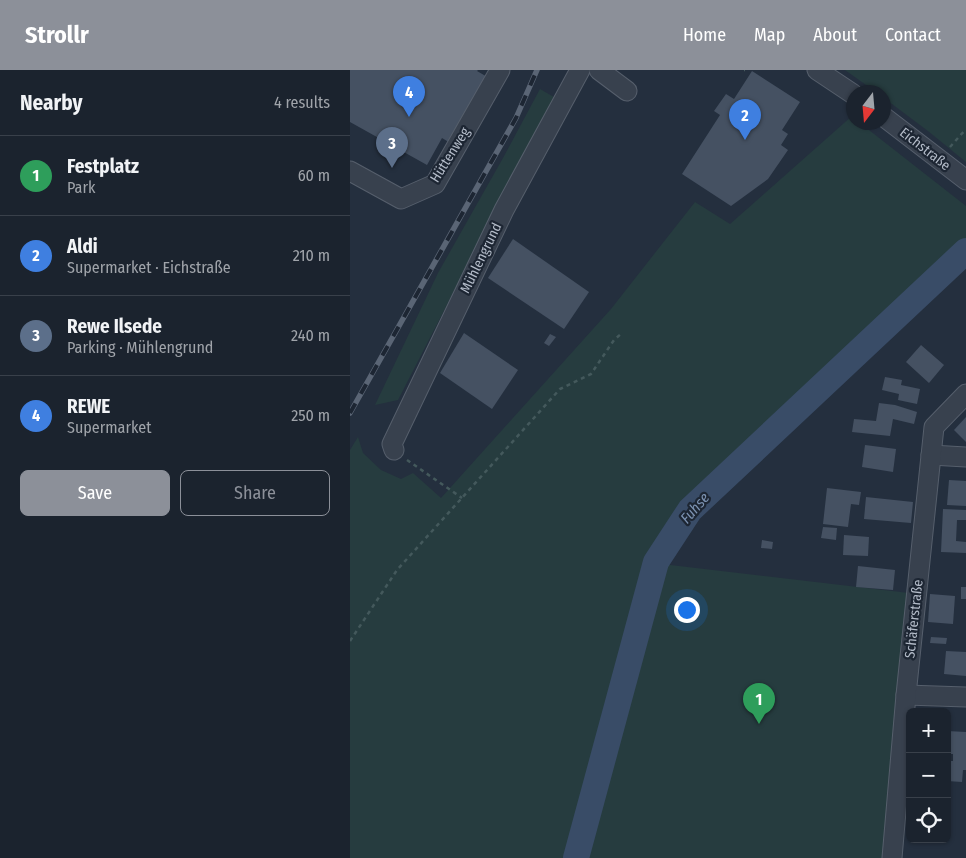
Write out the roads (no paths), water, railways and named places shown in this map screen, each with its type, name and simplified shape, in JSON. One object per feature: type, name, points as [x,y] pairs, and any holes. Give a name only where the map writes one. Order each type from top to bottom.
[{"type":"street","name":"Hüttenweg","points":[[350,171],[401,199],[435,184],[500,70]]},
{"type":"street","name":"Mühlengrund","points":[[394,450],[392,444],[504,210],[580,70]]},
{"type":"street","points":[[599,70],[627,91]]},
{"type":"street","points":[[817,70],[846,89]]},
{"type":"street","name":"Eichstraße","points":[[891,123],[966,180]]},
{"type":"street","name":"Schäferstraße","points":[[892,858],[906,694],[934,427],[966,394]]},
{"type":"street","points":[[931,455],[966,457]]},
{"type":"street","points":[[906,694],[966,698]]},
{"type":"waterway","name":"Fuhse","points":[[576,858],[656,562],[690,510],[966,251]]},
{"type":"railway","points":[[350,413],[516,118],[537,70]]},
{"type":"place","name":"REWE","points":[[409,117]]},
{"type":"place","name":"Aldi","points":[[745,140]]},
{"type":"place","name":"Rewe Ilsede","points":[[392,168]]},
{"type":"place","name":"Festplatz","points":[[759,724]]}]
